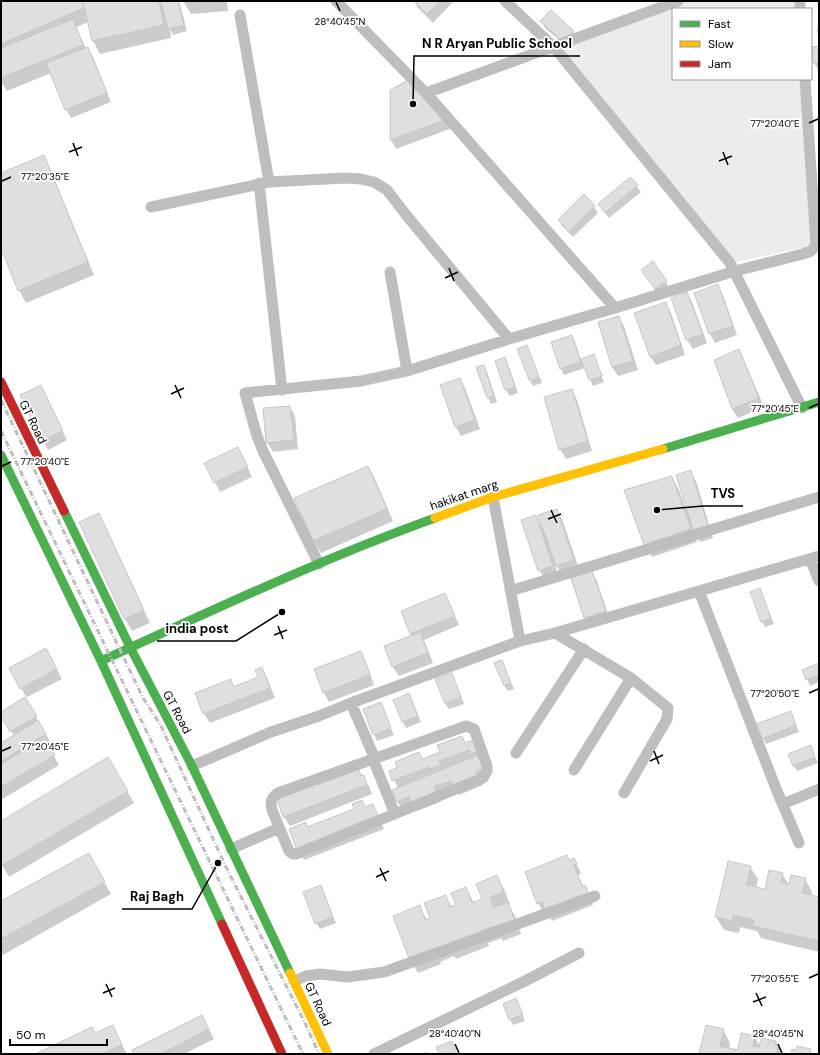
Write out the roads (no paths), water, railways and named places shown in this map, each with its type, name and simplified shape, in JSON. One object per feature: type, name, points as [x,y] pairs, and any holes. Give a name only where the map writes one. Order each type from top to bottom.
[{"type":"main road","name":"GT Road","points":[[1,382],[130,648],[192,766],[328,1054]]},
{"type":"main road","points":[[1,405],[10,400]]},
{"type":"main road","name":"hakikat marg","points":[[101,661],[380,538],[493,497],[666,448],[819,402]]},
{"type":"main road","points":[[1,455],[101,661],[282,1054]]},
{"type":"street","points":[[336,1],[426,93],[616,308]]},
{"type":"street","points":[[506,1],[554,47],[730,263],[802,408]]},
{"type":"street","points":[[426,93],[678,1]]},
{"type":"street","points":[[240,15],[264,183],[282,390]]},
{"type":"street","points":[[319,564],[263,451],[257,436],[245,394],[361,381],[407,371],[735,271],[811,251],[816,245],[805,80]]},
{"type":"street","points":[[151,207],[264,183],[345,178],[374,182],[387,190],[509,339]]},
{"type":"street","points":[[390,272],[407,371]]},
{"type":"street","points":[[493,497],[520,641]]},
{"type":"street","points":[[510,590],[819,497]]},
{"type":"street","points":[[192,766],[271,732],[319,716],[520,641],[555,633],[814,557],[819,581]]},
{"type":"street","points":[[699,591],[799,843]]},
{"type":"street","points":[[555,633],[631,678],[668,708],[669,713],[667,719],[624,793]]},
{"type":"street","points":[[516,753],[584,649]]},
{"type":"street","points":[[574,770],[631,678]]},
{"type":"street","points":[[352,703],[395,814]]},
{"type":"street","points":[[466,726],[474,729],[487,766],[487,771],[483,778],[395,814],[296,854],[289,851],[270,803],[274,796],[278,793],[372,756],[466,726]]},
{"type":"street","points":[[783,804],[819,789]]},
{"type":"street","points":[[231,849],[279,828]]},
{"type":"street","points":[[294,981],[306,976],[320,974],[348,977],[384,972],[595,896]]},
{"type":"street","points":[[374,1054],[525,981],[579,953]]},
{"type":"railway","points":[[1,400],[143,698],[160,724],[226,867],[305,1023],[319,1054]]},
{"type":"railway","points":[[1,431],[303,1054]]},
{"type":"place","name":"N R Aryan Public School","points":[[413,104]]},
{"type":"place","name":"TVS","points":[[657,510]]},
{"type":"place","name":"india post","points":[[282,612]]},
{"type":"place","name":"Raj Bagh","points":[[218,863]]}]
